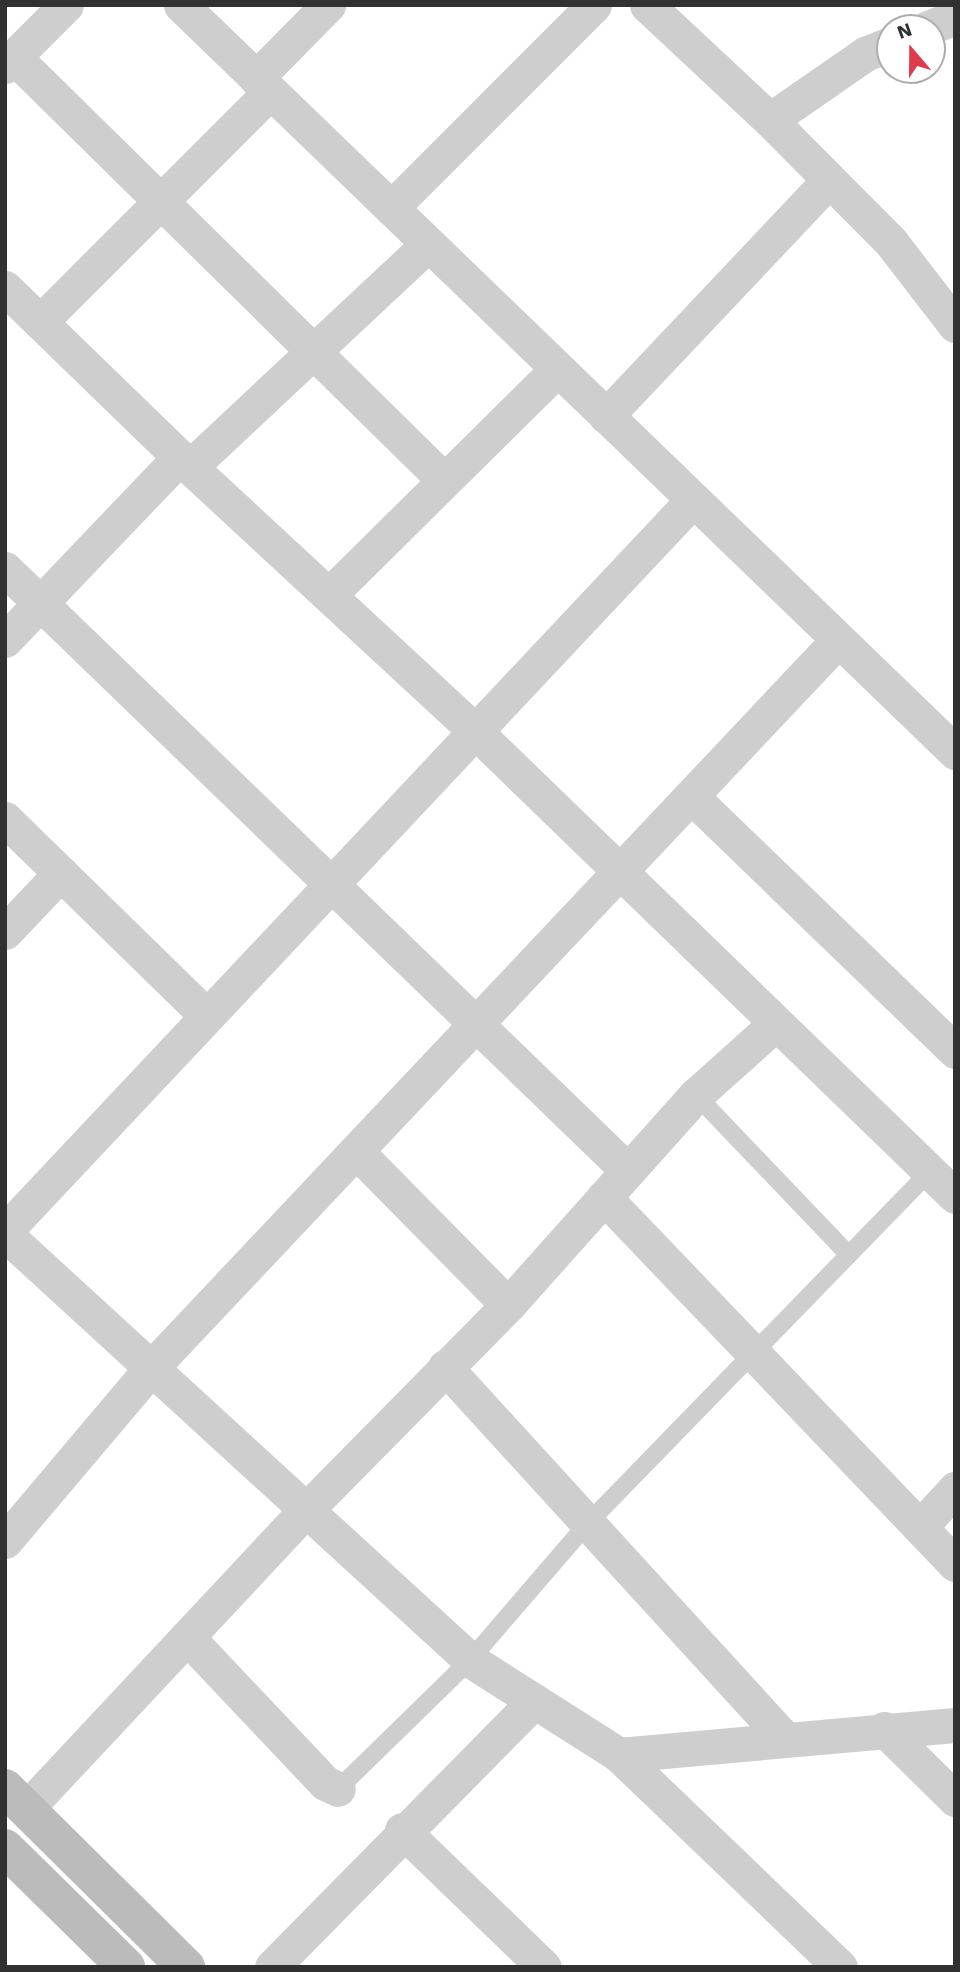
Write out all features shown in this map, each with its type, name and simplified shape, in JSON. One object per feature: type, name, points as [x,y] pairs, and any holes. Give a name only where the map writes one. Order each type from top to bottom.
[{"type":"street","points":[[66,5],[9,62],[162,202],[444,480]]},
{"type":"street","points":[[181,5],[955,752]]},
{"type":"street","points":[[40,322],[162,202],[328,5]]},
{"type":"street","points":[[391,208],[594,5]]},
{"type":"street","points":[[646,5],[770,120],[891,242],[955,326]]},
{"type":"street","points":[[770,120],[865,54],[876,50]]},
{"type":"street","points":[[606,416],[828,181]]},
{"type":"street","points":[[5,640],[185,462],[315,354],[428,244]]},
{"type":"street","points":[[5,288],[185,462],[478,734],[955,1196]]},
{"type":"street","points":[[328,595],[557,369]]},
{"type":"street","points":[[693,500],[478,734],[331,884],[5,1233],[308,1508],[470,1660],[619,1755],[840,1967]]},
{"type":"street","points":[[5,569],[626,1169]]},
{"type":"street","points":[[5,1541],[152,1367],[475,1024],[621,874],[838,639]]},
{"type":"street","points":[[691,796],[955,1051]]},
{"type":"street","points":[[5,819],[207,1016]]},
{"type":"street","points":[[5,932],[61,873]]},
{"type":"street","points":[[186,1967],[16,1798],[187,1637],[308,1508],[508,1305],[604,1198],[626,1169],[696,1095],[775,1024]]},
{"type":"street","points":[[356,1151],[508,1305]]},
{"type":"street","points":[[604,1198],[955,1564]]},
{"type":"street","points":[[445,1367],[783,1738]]},
{"type":"street","points":[[920,1527],[955,1489]]},
{"type":"street","points":[[187,1637],[325,1783],[338,1789]]},
{"type":"street","points":[[272,1967],[402,1830],[533,1702]]},
{"type":"street","points":[[619,1755],[783,1738],[955,1725]]},
{"type":"street","points":[[884,1730],[955,1800]]},
{"type":"street","points":[[402,1830],[544,1967]]},
{"type":"street","points":[[5,1848],[126,1967]]},
{"type":"lane","points":[[696,1095],[849,1255]]},
{"type":"lane","points":[[338,1789],[470,1660],[588,1523],[930,1171]]}]
